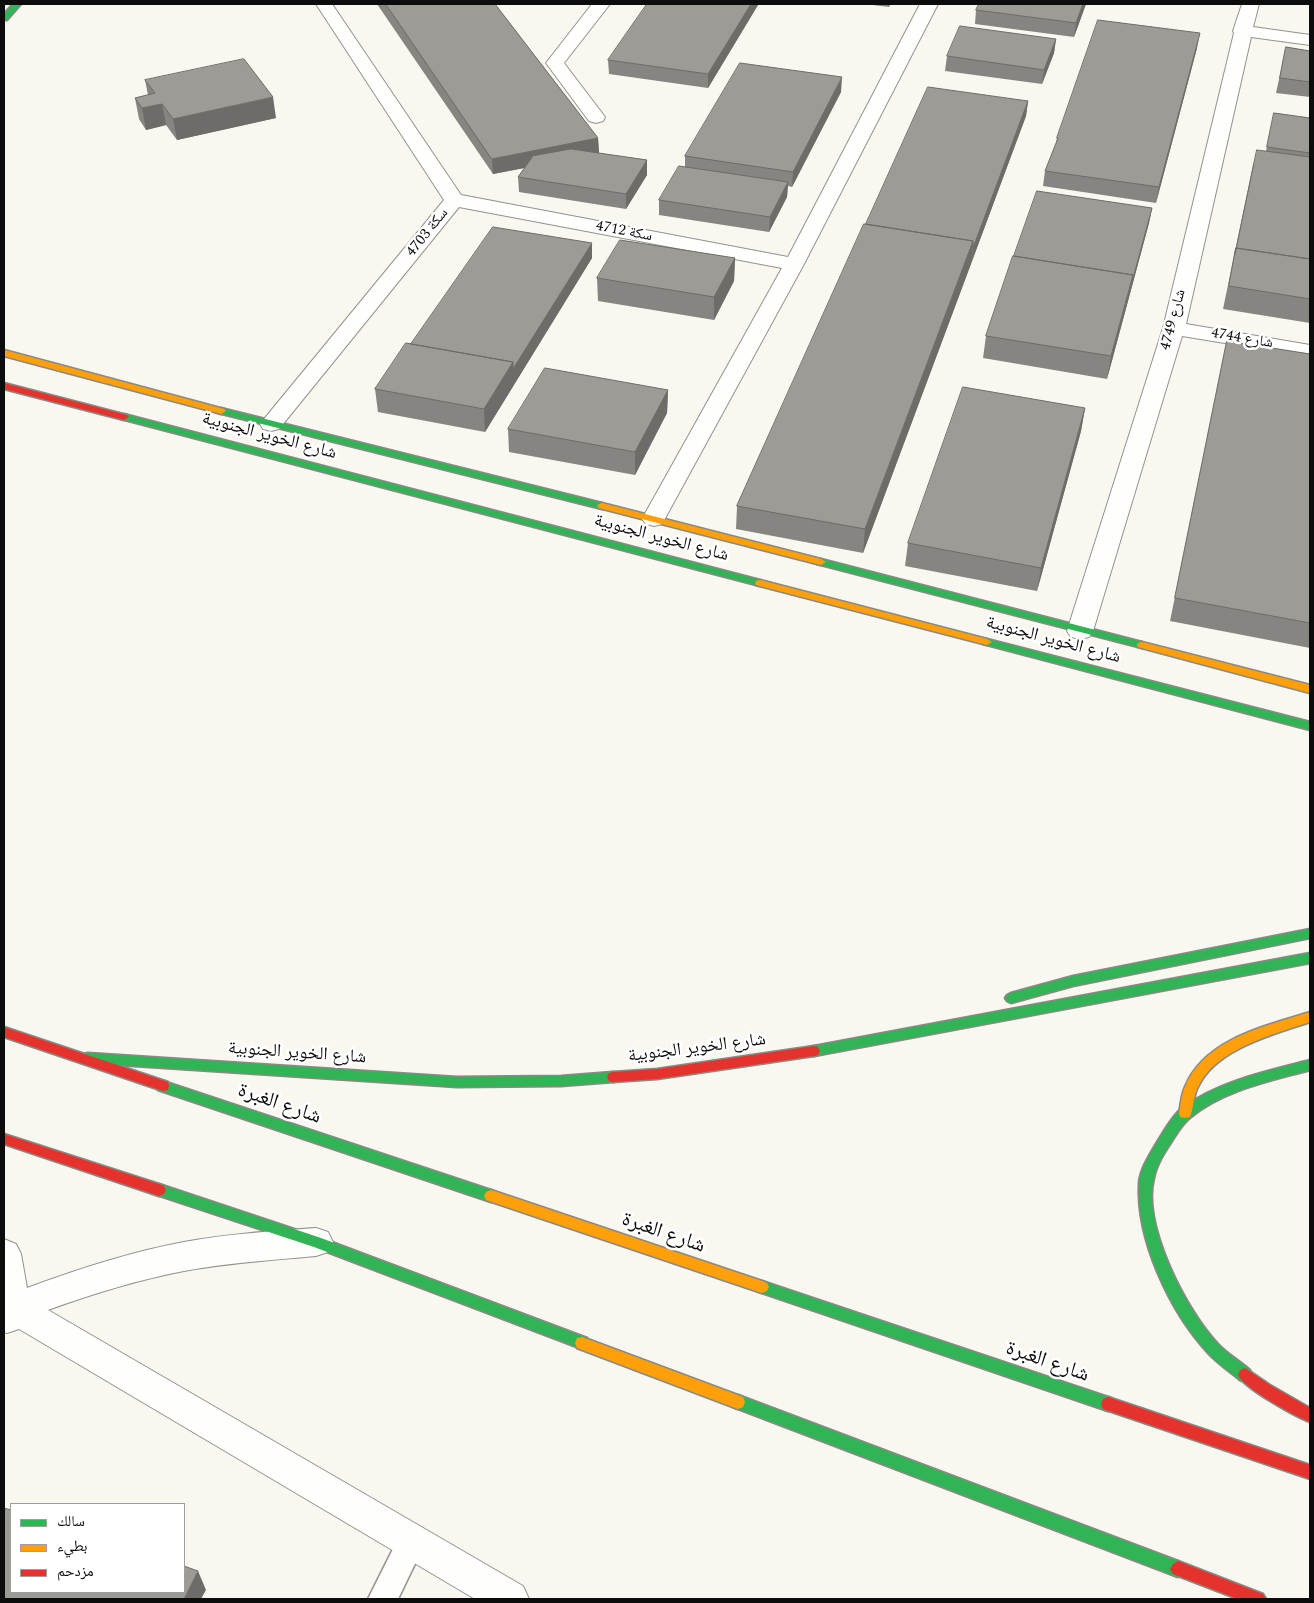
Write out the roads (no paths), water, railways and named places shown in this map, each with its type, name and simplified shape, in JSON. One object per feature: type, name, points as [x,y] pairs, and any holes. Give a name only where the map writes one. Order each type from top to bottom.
[{"type":"street","points":[[4,18],[17,4]]},
{"type":"street","name":"4703 سكة","points":[[271,424],[454,200],[324,4]]},
{"type":"street","points":[[596,117],[555,63],[601,4]]},
{"type":"street","points":[[654,519],[794,264],[928,4]]},
{"type":"street","name":"4749 شارع","points":[[1080,631],[1174,328],[1242,31],[1250,4]]},
{"type":"street","points":[[1242,31],[1310,40]]},
{"type":"street","name":"سكة 4712","points":[[454,200],[794,264]]},
{"type":"street","name":"4744 شارع","points":[[1174,328],[1310,351]]},
{"type":"street","name":"شارع الخوير الجنوبية","points":[[4,353],[271,424],[654,519],[1080,631],[1310,689]]},
{"type":"street","name":"شارع الخوير الجنوبية","points":[[4,386],[1310,726]]},
{"type":"street","points":[[944,1027],[992,1005],[1025,993],[1073,981],[1310,933]]},
{"type":"street","name":"شارع الخوير الجنوبية","points":[[80,1057],[457,1082],[561,1081],[657,1074],[753,1061],[1310,958]]},
{"type":"street","points":[[1310,1017],[1262,1034],[1233,1047],[1210,1062],[1193,1081],[1185,1113],[1159,1150],[1146,1182],[1150,1226],[1163,1268],[1182,1308],[1213,1349],[1265,1390],[1310,1416]]},
{"type":"street","name":"شارع الغبرة","points":[[4,1032],[1310,1472]]},
{"type":"street","points":[[1185,1113],[1223,1091],[1262,1077],[1310,1065]]},
{"type":"street","points":[[4,1139],[316,1242],[1258,1599]]},
{"type":"street","points":[[7,1312],[90,1280],[166,1260],[242,1247],[316,1242]]},
{"type":"street","points":[[4,1254],[7,1312]]},
{"type":"street","points":[[7,1312],[412,1541],[510,1599]]},
{"type":"lane","points":[[383,1599],[412,1541]]}]
